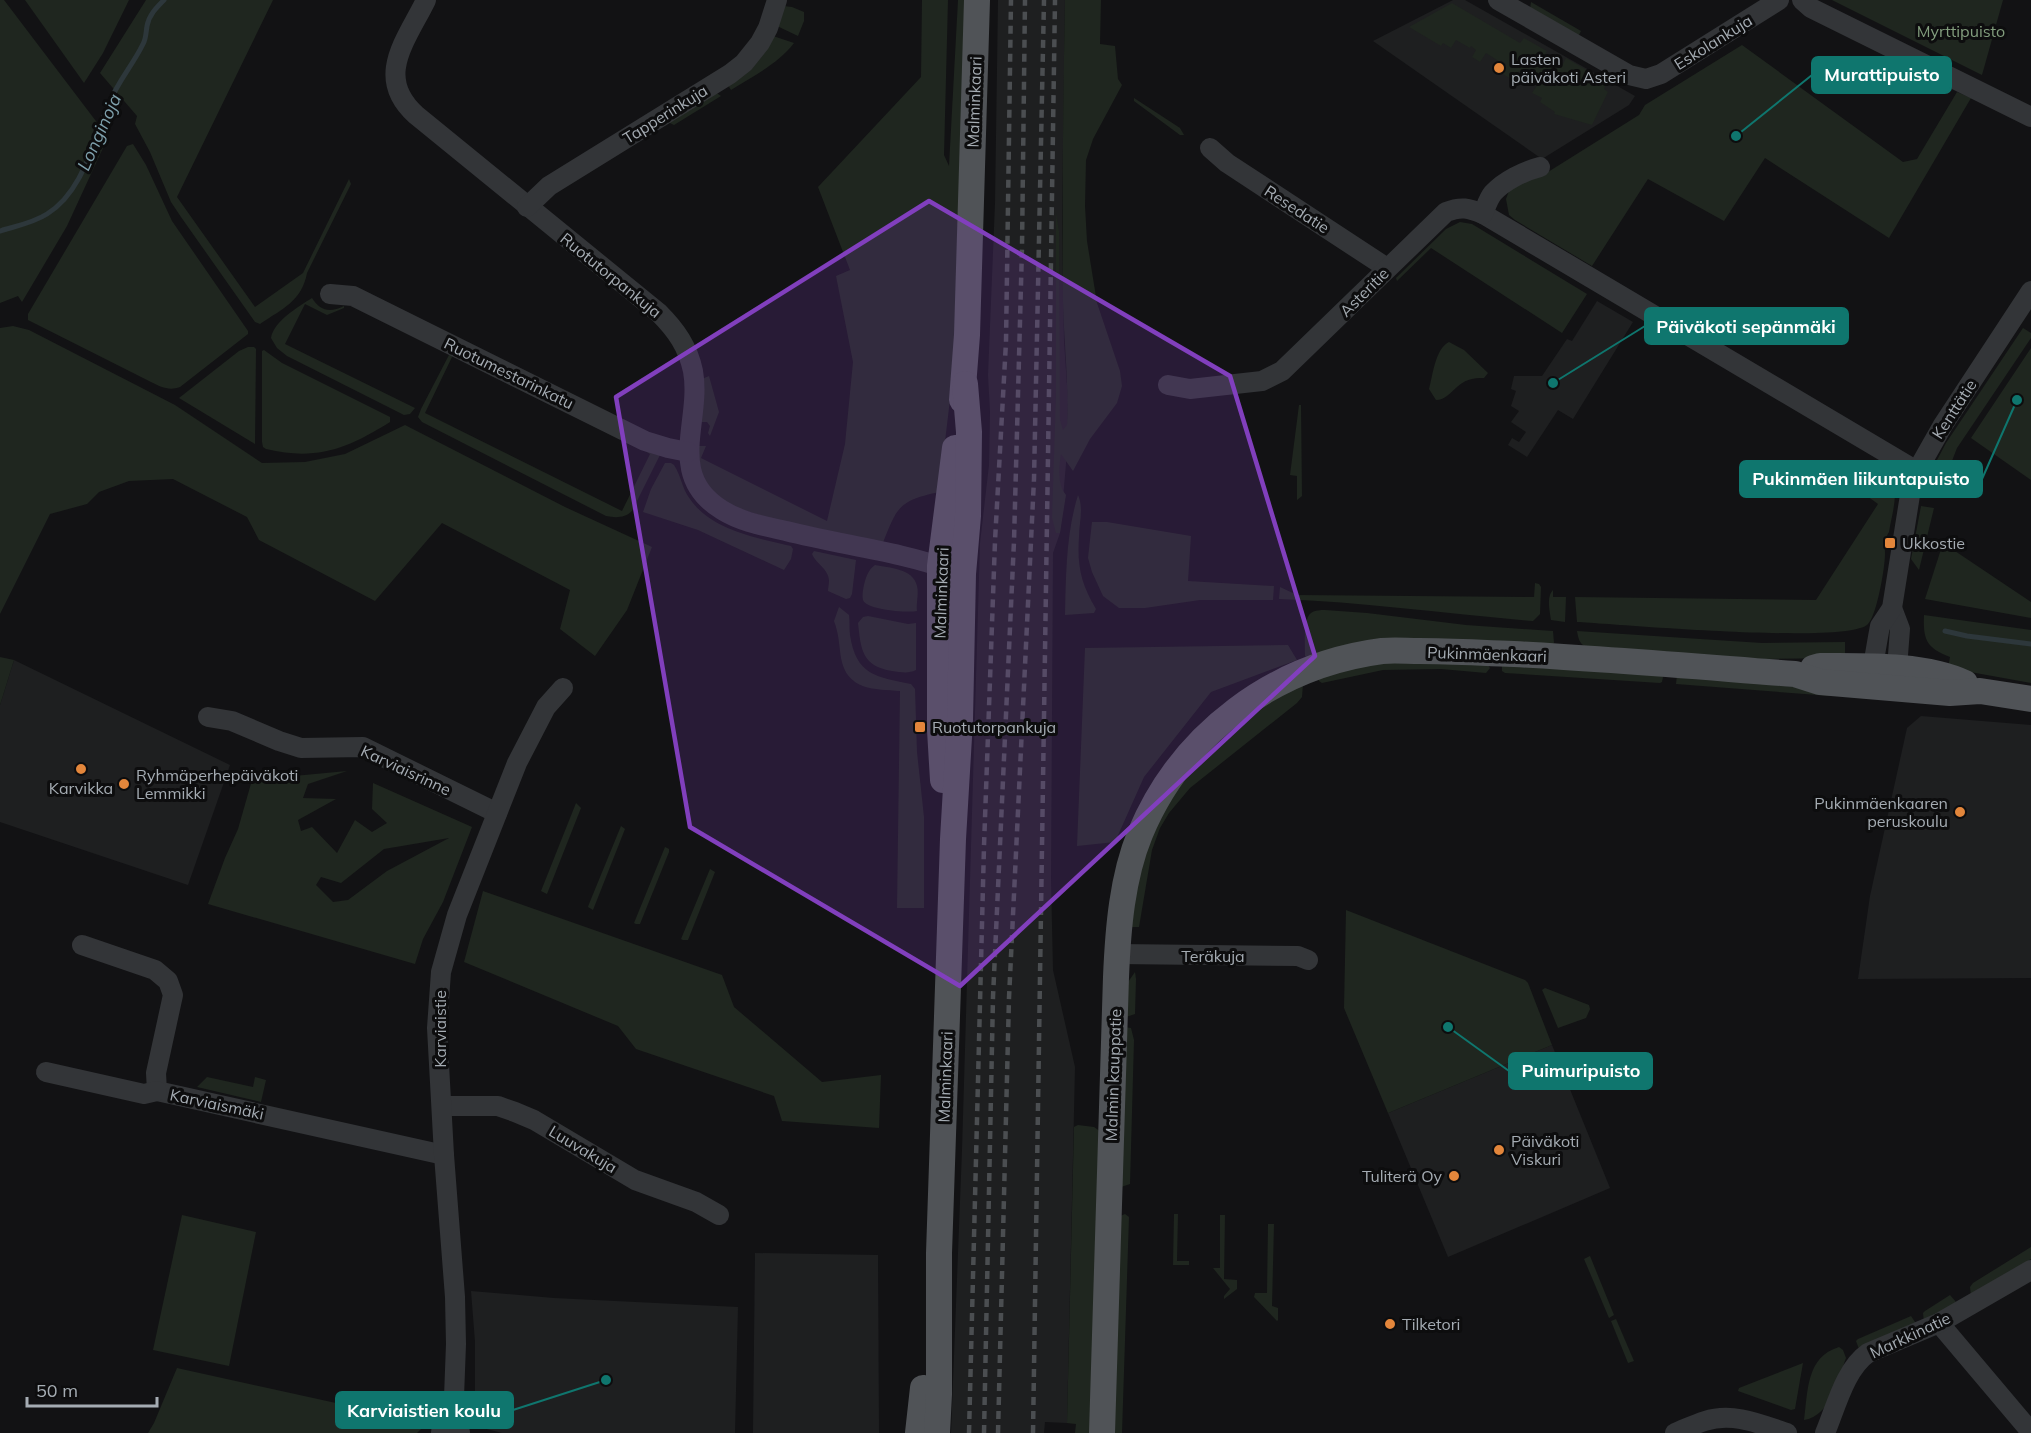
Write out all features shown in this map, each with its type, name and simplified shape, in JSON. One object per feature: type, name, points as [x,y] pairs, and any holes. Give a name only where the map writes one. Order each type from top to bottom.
[{"type":"main road","name":"Malminkaari","points":[[937,1433],[938,1314],[953,839],[958,762],[951,570],[964,384],[977,0]]},
{"type":"main road","name":"Pukinmäenkaari","points":[[1202,740],[1226,717],[1251,698],[1298,673],[1348,657],[1384,651],[1456,651],[1568,657],[1795,674],[1820,682],[1882,673],[1950,693],[1980,691],[2031,699]]},
{"type":"main road","name":"Malmin kauppatie","points":[[1102,1433],[1117,954],[1121,908],[1139,835],[1169,780],[1202,740]]},
{"type":"main road","name":"Malminkaari","points":[[918,1433],[922,1391],[938,1314]]},
{"type":"street","name":"Ruotutorpankuja","points":[[426,0],[399,53],[394,78],[399,96],[416,115],[659,313],[682,341],[689,356],[693,374],[688,452],[696,485],[711,502],[741,520],[904,556],[951,570]]},
{"type":"street","name":"Tapperinkuja","points":[[527,207],[549,186],[730,74],[744,63],[760,43],[768,28],[777,0]]},
{"type":"street","name":"Eskolankuja","points":[[1498,0],[1629,75],[1646,79],[1661,74],[1779,0]]},
{"type":"street","points":[[1802,0],[1811,8],[2031,117]]},
{"type":"street","name":"Resedatie","points":[[1210,148],[1227,163],[1387,268]]},
{"type":"street","points":[[1540,167],[1529,170],[1493,193],[1487,202],[1484,214],[1917,471]]},
{"type":"street","name":"Asteritie","points":[[1168,385],[1190,389],[1269,379],[1282,371],[1446,212],[1461,207],[1484,214]]},
{"type":"street","name":"Kenttätie","points":[[1882,673],[1900,629],[1892,608],[1910,495],[1917,471],[1942,425],[2031,291]]},
{"type":"street","name":"Ruotumestarinkatu","points":[[330,294],[353,296],[645,441],[688,452]]},
{"type":"street","name":"Karviaistie","points":[[460,1433],[454,1397],[455,1297],[437,1028],[441,972],[457,915],[516,763],[546,707],[563,688]]},
{"type":"street","name":"Karviaisrinne","points":[[208,717],[231,721],[301,748],[363,747],[497,813]]},
{"type":"street","name":"Karviaismäki","points":[[82,945],[155,970],[168,981],[173,995],[156,1073],[157,1091],[444,1155]]},
{"type":"street","name":"Teräkuja","points":[[1117,954],[1298,956],[1308,960]]},
{"type":"street","points":[[46,1072],[144,1095],[157,1091]]},
{"type":"street","name":"Luuvakuja","points":[[441,1106],[498,1106],[515,1112],[534,1120],[635,1180],[696,1202],[719,1215]]},
{"type":"street","name":"Markkinatie","points":[[1825,1433],[1851,1371],[1858,1360],[1868,1353],[1939,1323],[2031,1270]]},
{"type":"street","points":[[1939,1323],[2031,1432]]},
{"type":"street","name":"Karviaistie","points":[[441,1433],[454,1397]]},
{"type":"street","points":[[1675,1433],[1706,1420],[1735,1417],[1787,1433]]},
{"type":"highlighted area","points":[[929,201],[1230,376],[1315,656],[960,986],[690,827],[616,397]]},
{"type":"shaded area","points":[[998,0],[1065,0],[1062,223],[1064,341],[1068,400],[1066,464],[1060,533],[1053,553],[1051,880],[1053,970],[1075,1067],[1067,1423],[1045,1422],[1044,1433],[951,1433],[980,543],[989,465],[988,375],[995,203]]},
{"type":"shaded area","name":"Lasten päiväkoti Asteri","points":[[1453,0],[1465,0],[1635,96],[1629,105],[1542,159],[1373,41]]},
{"type":"shaded area","points":[[1597,301],[1633,322],[1573,419],[1558,410],[1527,457],[1508,445],[1512,438],[1519,442],[1526,432],[1511,422],[1519,411],[1511,406],[1516,391],[1511,389],[1514,376],[1542,376],[1567,339],[1572,341]]},
{"type":"shaded area","points":[[14,660],[230,765],[188,885],[0,822],[0,705]]},
{"type":"shaded area","name":"Pukinmäenkaaren peruskoulu","points":[[1921,716],[2031,725],[2031,978],[1858,979],[1870,896],[1907,728]]},
{"type":"shaded area","name":"Päiväkoti Viskuri","points":[[1552,1045],[1610,1188],[1448,1257],[1388,1113]]},
{"type":"shaded area","points":[[755,1253],[878,1255],[879,1433],[753,1433]]},
{"type":"shaded area","points":[[471,1291],[554,1298],[738,1307],[735,1433],[502,1433],[479,1427],[475,1421],[475,1342]]},
{"type":"green space","points":[[0,0],[4,0],[108,137],[67,226],[22,302],[18,296],[0,303]]},
{"type":"green space","points":[[25,0],[129,0],[103,53],[84,83]]},
{"type":"green space","points":[[146,0],[273,0],[177,197],[255,307],[303,273],[349,179],[351,184],[307,273],[301,291],[283,309],[260,324],[255,322],[171,202],[150,152],[135,124],[137,116],[100,73]]},
{"type":"green space","points":[[922,0],[948,0],[944,155],[949,166],[958,0],[965,0],[954,366],[939,492],[914,499],[900,508],[891,522],[882,545],[794,526],[740,509],[718,498],[700,474],[697,446],[706,446],[701,458],[827,521],[845,444],[853,362],[836,276],[850,270],[818,187],[921,77]]},
{"type":"green space","points":[[1065,0],[1101,0],[1100,44],[1115,46],[1118,79],[1122,85],[1093,139],[1086,160],[1085,206],[1087,241],[1097,303],[1120,371],[1122,386],[1117,403],[1090,439],[1073,471],[1061,454],[1060,481],[1066,495],[1060,533],[1056,533],[1052,518],[1056,393],[1056,213],[1059,231],[1060,420],[1063,430],[1067,425],[1063,302]]},
{"type":"green space","name":"Myrttipuisto","points":[[1832,0],[2003,0],[1982,75]]},
{"type":"green space","points":[[1531,2],[1581,31],[1578,37],[1530,9]]},
{"type":"green space","points":[[1452,3],[1520,43],[1524,38],[1547,51],[1544,56],[1562,66],[1566,58],[1607,82],[1604,89],[1608,92],[1592,125],[1554,114],[1555,112],[1540,102],[1542,98],[1532,93],[1538,84],[1519,71],[1513,80],[1501,73],[1506,64],[1501,60],[1500,62],[1486,53],[1480,62],[1472,57],[1476,50],[1471,46],[1470,48],[1456,40],[1451,48],[1443,43],[1441,46],[1409,27]]},
{"type":"green space","points":[[783,6],[804,12],[804,21],[798,36],[777,26]]},
{"type":"green space","points":[[773,36],[794,43],[773,63],[731,90],[728,85]]},
{"type":"green space","points":[[1742,45],[1903,162],[1917,159],[1957,92],[1971,98],[1889,238],[1765,158],[1724,221],[1648,179],[1592,266],[1509,215],[1506,199],[1515,184],[1548,172],[1639,115],[1645,105]]},
{"type":"green space","points":[[715,92],[721,96],[674,125],[670,123],[670,120]]},
{"type":"green space","points":[[1134,98],[1180,128],[1184,135],[1180,135],[1134,101]]},
{"type":"green space","points":[[133,144],[146,165],[172,221],[248,331],[248,334],[176,388],[158,385],[28,320],[28,314],[127,146]]},
{"type":"green space","points":[[1460,222],[1472,224],[1587,294],[1562,333],[1431,248],[1397,281],[1396,278],[1446,229]]},
{"type":"green space","points":[[312,298],[318,306],[326,310],[344,306],[344,308],[327,315],[305,304],[285,344],[415,408],[410,414],[404,415],[287,356],[277,348],[271,338],[277,326],[287,315]]},
{"type":"green space","points":[[13,326],[29,330],[175,405],[262,463],[305,462],[345,454],[405,425],[565,507],[652,547],[627,610],[595,656],[560,629],[570,590],[442,523],[375,601],[259,540],[247,517],[173,479],[129,481],[99,492],[87,504],[50,514],[0,614],[0,328]]},
{"type":"green space","points":[[2023,328],[2031,333],[2031,338],[1957,448],[1943,484],[1927,479],[1946,443]]},
{"type":"green space","points":[[1449,342],[1464,350],[1488,373],[1484,378],[1467,380],[1447,396],[1436,400],[1429,389],[1433,370],[1441,350]]},
{"type":"green space","points":[[248,347],[256,349],[255,444],[179,398],[239,351]]},
{"type":"green space","points":[[2031,348],[2031,480],[1971,438]]},
{"type":"green space","points":[[264,350],[282,363],[390,417],[390,422],[360,439],[331,450],[300,454],[266,449],[262,442],[262,351]]},
{"type":"green space","points":[[449,355],[453,355],[425,413],[622,511],[650,454],[645,451],[661,453],[632,511],[620,517],[606,516],[422,422],[418,417],[421,409]]},
{"type":"green space","points":[[709,376],[719,412],[710,436],[708,433],[710,426],[707,422],[701,422],[702,379]]},
{"type":"green space","points":[[1299,405],[1301,405],[1302,496],[1297,500],[1297,476],[1290,475]]},
{"type":"green space","points":[[665,463],[674,465],[687,495],[699,510],[710,518],[736,531],[791,546],[793,549],[791,559],[784,570],[698,530],[643,512],[651,489]]},
{"type":"green space","points":[[1886,471],[1894,484],[1895,500],[1886,540],[1880,590],[1868,624],[1852,630],[1778,633],[1577,622],[1575,597],[1816,600],[1878,504],[1867,496]]},
{"type":"green space","points":[[1078,495],[1081,510],[1080,566],[1084,583],[1096,609],[1094,613],[1065,615],[1069,539]]},
{"type":"green space","points":[[1921,506],[1934,508],[1919,570],[1911,559]]},
{"type":"green space","points":[[1092,522],[1107,522],[1191,536],[1188,581],[1274,586],[1273,600],[1200,600],[1145,608],[1119,608],[1103,596],[1092,572],[1088,558]]},
{"type":"green space","points":[[1943,543],[2031,602],[2031,618],[1925,599]]},
{"type":"green space","points":[[814,551],[856,560],[850,598],[846,599],[828,591],[828,577],[814,558],[812,554]]},
{"type":"green space","points":[[875,565],[906,572],[915,580],[918,592],[917,611],[888,610],[871,606],[863,600],[867,576]]},
{"type":"green space","points":[[1535,583],[1541,587],[1540,614],[1533,621],[1374,605],[1279,599],[1280,587],[1297,595],[1534,597]]},
{"type":"green space","points":[[1553,590],[1553,597],[1566,597],[1565,622],[1551,620],[1549,600]]},
{"type":"green space","points":[[839,607],[849,615],[853,648],[857,659],[863,666],[878,676],[911,684],[915,689],[917,752],[924,817],[924,908],[897,908],[900,691],[863,686],[849,677],[841,658],[834,621]]},
{"type":"green space","points":[[1318,610],[1466,625],[1553,631],[1554,643],[1550,646],[1308,658],[1305,656],[1305,633],[1308,616]]},
{"type":"green space","points":[[1924,615],[2031,630],[2031,683],[1948,668],[1950,657],[1931,646],[1925,636]]},
{"type":"green space","points":[[863,617],[908,624],[916,623],[916,670],[892,671],[882,669],[869,661],[862,649],[858,623]]},
{"type":"green space","points":[[1577,631],[1762,643],[1845,642],[1845,658],[1765,659],[1592,650],[1581,643]]},
{"type":"green space","points":[[1288,645],[1297,660],[1211,692],[1144,777],[1115,842],[1077,846],[1085,648]]},
{"type":"green space","points":[[0,657],[14,660],[0,705]]},
{"type":"green space","points":[[1384,661],[1487,664],[1490,668],[1486,673],[1441,669],[1383,670],[1322,683],[1319,681],[1318,677]]},
{"type":"green space","points":[[1502,665],[1662,675],[1663,677],[1660,683],[1505,673],[1502,671]]},
{"type":"green space","points":[[1677,675],[1833,691],[1831,696],[1676,684]]},
{"type":"green space","points":[[1303,684],[1302,697],[1297,703],[1190,788],[1169,813],[1160,828],[1152,850],[1139,927],[1129,927],[1145,846],[1177,786],[1234,723]]},
{"type":"green space","points":[[347,771],[308,784],[303,798],[336,799],[298,820],[301,831],[312,827],[337,853],[355,820],[372,832],[387,823],[372,809],[373,783],[472,827],[443,902],[423,939],[415,964],[208,904],[238,829],[252,780]],"holes":[[[449,838],[387,871],[348,900],[333,902],[316,885],[321,877],[341,883],[384,849]]]},
{"type":"green space","points":[[576,803],[581,808],[547,894],[541,891]]},
{"type":"green space","points":[[621,826],[625,829],[593,910],[588,907]]},
{"type":"green space","points":[[665,847],[669,849],[669,852],[640,924],[636,924],[634,923]]},
{"type":"green space","points":[[710,869],[715,872],[688,940],[683,940],[681,939]]},
{"type":"green space","points":[[483,891],[722,975],[734,1007],[822,1082],[881,1075],[879,1128],[782,1121],[774,1096],[636,1049],[618,1026],[464,962]]},
{"type":"green space","points":[[1346,910],[1525,980],[1552,1045],[1388,1113],[1344,1008]]},
{"type":"green space","points":[[1135,972],[1135,1014],[1126,1017],[1128,982]]},
{"type":"green space","points":[[1545,988],[1589,1005],[1590,1009],[1586,1018],[1558,1028],[1542,990]]},
{"type":"green space","points":[[1125,1027],[1131,1028],[1134,1040],[1130,1184],[1121,1187]]},
{"type":"green space","points":[[207,1077],[253,1087],[255,1077],[266,1080],[261,1102],[197,1087]]},
{"type":"green space","points":[[1078,1125],[1094,1127],[1101,1132],[1092,1433],[1075,1433],[1076,1424],[1067,1423],[1074,1127]]},
{"type":"green space","points":[[1125,1214],[1129,1217],[1122,1433],[1113,1433],[1120,1216]]},
{"type":"green space","points":[[1174,1214],[1178,1214],[1177,1261],[1189,1261],[1189,1265],[1173,1265]]},
{"type":"green space","points":[[182,1215],[256,1232],[229,1366],[153,1350]]},
{"type":"green space","points":[[1220,1215],[1225,1215],[1224,1279],[1237,1280],[1237,1289],[1224,1299],[1230,1289],[1213,1268],[1220,1268]]},
{"type":"green space","points":[[1268,1224],[1274,1224],[1272,1306],[1278,1308],[1277,1321],[1254,1297],[1255,1293],[1267,1293]]},
{"type":"green space","points":[[2031,1247],[2031,1259],[1971,1296],[1970,1287],[1973,1283]]},
{"type":"green space","points":[[1590,1256],[1614,1315],[1609,1318],[1584,1259]]},
{"type":"green space","points":[[1950,1295],[1956,1302],[1955,1305],[1924,1322],[1923,1313]]},
{"type":"green space","points":[[1911,1316],[1917,1325],[1859,1349],[1856,1341],[1858,1339]]},
{"type":"green space","points":[[1616,1319],[1634,1361],[1628,1363],[1611,1321]]},
{"type":"green space","points":[[1839,1347],[1846,1358],[1832,1395],[1821,1412],[1804,1420],[1808,1387],[1814,1367],[1828,1352]]},
{"type":"green space","points":[[1803,1363],[1795,1409],[1791,1410],[1738,1391],[1739,1388]]},
{"type":"green space","points":[[177,1368],[427,1423],[417,1433],[148,1433]]},
{"type":"waterway","name":"Longinoja","points":[[0,231],[42,217],[60,204],[70,192],[86,164],[112,96],[144,42],[149,18],[164,0]]},
{"type":"waterway","points":[[1945,631],[2031,644]]},
{"type":"railway","points":[[969,1433],[984,846],[995,541],[1006,342],[1011,0]]},
{"type":"railway","points":[[984,1433],[993,997],[1014,541],[1022,248],[1025,0]]},
{"type":"railway","points":[[998,1433],[1009,998],[1034,479],[1044,0]]},
{"type":"railway","points":[[1033,1433],[1055,0]]},
{"type":"place","name":"Lasten päiväkoti Asteri","points":[[1499,68]]},
{"type":"place","name":"Murattipuisto","points":[[1736,136]]},
{"type":"place","name":"Päiväkoti sepänmäki","points":[[1553,383]]},
{"type":"place","name":"Pukinmäen liikuntapuisto","points":[[2017,400]]},
{"type":"place","name":"Ukkostie","points":[[1890,543]]},
{"type":"place","name":"Ruotutorpankuja","points":[[920,727]]},
{"type":"place","name":"Karvikka","points":[[81,769]]},
{"type":"place","name":"Ryhmäperhepäiväkoti Lemmikki","points":[[124,784]]},
{"type":"place","name":"Pukinmäenkaaren peruskoulu","points":[[1960,812]]},
{"type":"place","name":"Puimuripuisto","points":[[1448,1027]]},
{"type":"place","name":"Päiväkoti Viskuri","points":[[1499,1150]]},
{"type":"place","name":"Tuliterä Oy","points":[[1454,1176]]},
{"type":"place","name":"Tilketori","points":[[1390,1324]]},
{"type":"place","name":"Karviaistien koulu","points":[[606,1380]]}]
